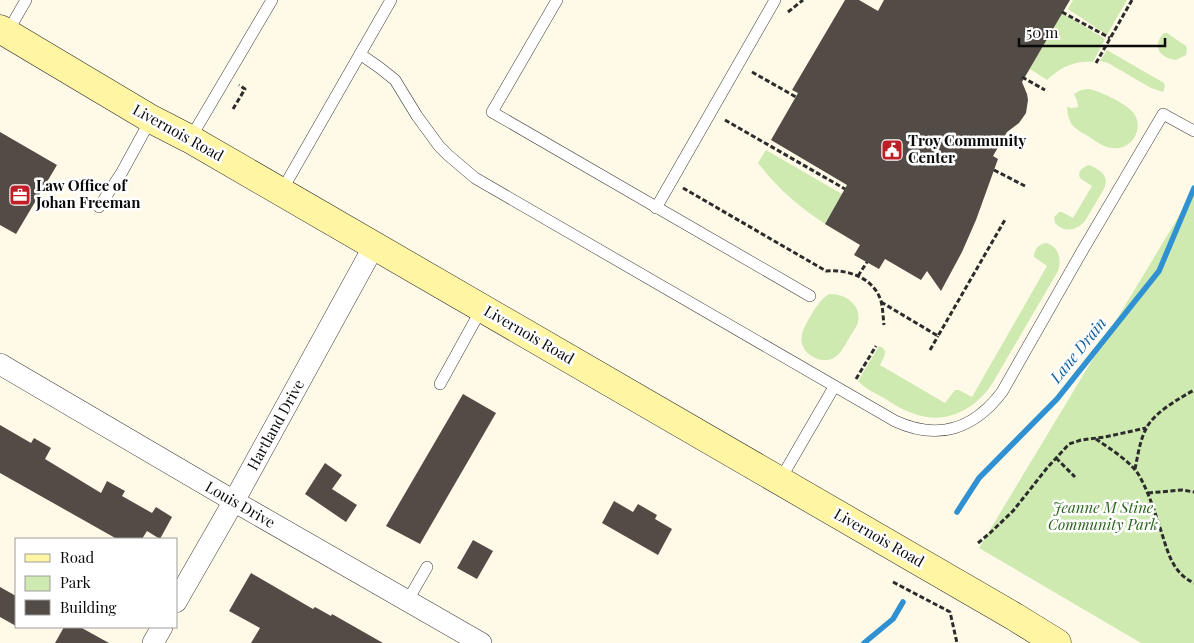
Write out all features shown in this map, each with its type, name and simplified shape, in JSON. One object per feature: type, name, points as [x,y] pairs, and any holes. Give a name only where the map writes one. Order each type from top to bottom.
[{"type":"main road","name":"Livernois Road","points":[[3,31],[1015,617],[1049,641]]},
{"type":"street","name":"Hartland Drive","points":[[178,599],[234,502],[374,246]]},
{"type":"street","name":"Louis Drive","points":[[0,364],[234,502],[481,643]]},
{"type":"street","points":[[153,643],[161,628]]},
{"type":"lane","points":[[3,31],[26,0]]},
{"type":"lane","points":[[190,139],[272,0]]},
{"type":"lane","points":[[281,192],[392,0]]},
{"type":"lane","points":[[557,0],[492,112],[810,296]]},
{"type":"lane","points":[[656,208],[775,0]]},
{"type":"lane","points":[[360,54],[394,80],[430,135],[448,155],[476,178],[834,387],[895,421],[917,429],[940,431],[970,422],[994,402],[1002,392],[1163,114],[1194,131]]},
{"type":"lane","points":[[99,207],[122,172],[151,118]]},
{"type":"lane","points":[[440,384],[482,308]]},
{"type":"lane","points":[[780,480],[834,387]]},
{"type":"lane","points":[[408,600],[427,567]]},
{"type":"path","points":[[1096,63],[1132,0]]},
{"type":"path","points":[[1062,12],[1110,38]]},
{"type":"path","points":[[752,72],[796,97]]},
{"type":"path","points":[[1022,77],[1045,90]]},
{"type":"path","points":[[233,109],[245,89],[237,83]]},
{"type":"path","points":[[725,120],[845,189]]},
{"type":"path","points":[[994,170],[1025,186]]},
{"type":"path","points":[[684,189],[826,271],[844,271],[858,276],[878,294],[884,325]]},
{"type":"path","points":[[930,350],[1006,218]]},
{"type":"path","points":[[858,276],[867,262]]},
{"type":"path","points":[[881,302],[938,336]]},
{"type":"path","points":[[856,379],[876,346]]},
{"type":"path","points":[[1135,470],[1139,448],[1146,428],[1165,409],[1194,390]]},
{"type":"path","points":[[978,543],[1013,511],[1069,444],[1146,428]]},
{"type":"path","points":[[1096,439],[1135,470],[1140,477],[1148,493],[1172,563],[1184,577],[1194,582]]},
{"type":"path","points":[[1056,458],[1075,477]]},
{"type":"path","points":[[1148,493],[1182,490],[1194,492]]},
{"type":"path","points":[[893,582],[950,612],[957,643]]},
{"type":"green space","points":[[1073,0],[1127,0],[1107,35],[1068,9]]},
{"type":"green space","points":[[1062,13],[1105,39],[1093,62],[1080,62],[1068,66],[1047,80],[1030,69]]},
{"type":"green space","points":[[1164,33],[1167,33],[1186,46],[1186,55],[1176,60],[1166,57],[1159,51],[1158,42]]},
{"type":"green space","points":[[1107,50],[1164,83],[1163,92],[1151,88],[1108,63],[1100,61]]},
{"type":"green space","points":[[1089,89],[1114,99],[1132,111],[1138,127],[1134,139],[1130,143],[1119,148],[1105,146],[1079,131],[1070,122],[1067,107],[1078,107],[1074,94],[1081,90]]},
{"type":"green space","points":[[766,150],[842,194],[825,224],[789,197],[758,163]]},
{"type":"green space","points":[[1089,165],[1100,171],[1104,176],[1106,179],[1105,187],[1085,221],[1074,229],[1062,228],[1055,223],[1054,217],[1059,212],[1062,212],[1073,218],[1092,186],[1079,176],[1081,170]]},
{"type":"green space","name":"Jeanne M Stine Community Park","points":[[1194,191],[1194,643],[1141,643],[979,548]]},
{"type":"green space","points":[[1046,243],[1057,250],[1060,262],[1058,271],[992,384],[979,400],[971,406],[943,417],[932,418],[922,416],[898,406],[867,389],[858,381],[879,346],[885,352],[880,365],[945,403],[955,390],[959,390],[972,397],[1047,266],[1034,257],[1037,247]]},
{"type":"green space","points":[[829,294],[835,294],[851,301],[855,305],[859,316],[856,327],[843,348],[834,358],[822,360],[813,357],[806,351],[803,346],[802,337],[814,310]]},
{"type":"building","name":"Troy Community Center","points":[[845,0],[859,0],[878,11],[884,0],[1070,0],[1022,82],[1028,100],[1026,113],[1019,123],[1007,132],[993,156],[998,159],[976,220],[962,252],[941,291],[927,271],[921,280],[885,259],[879,269],[854,255],[860,245],[825,224],[847,185],[771,140],[798,93],[792,90]]},
{"type":"building","name":"Law Office of Johan Freeman","points":[[0,132],[57,165],[16,234],[0,225]]},
{"type":"building","points":[[463,394],[496,413],[420,544],[386,526]]},
{"type":"building","points":[[0,425],[31,443],[34,438],[51,448],[45,459],[101,493],[107,481],[125,491],[122,496],[152,513],[156,507],[172,517],[161,538],[147,531],[143,538],[115,538],[0,473]]},
{"type":"building","points":[[325,463],[342,475],[332,489],[357,505],[346,522],[305,494]]},
{"type":"building","points":[[614,501],[633,512],[638,504],[657,515],[655,519],[672,529],[658,555],[602,523]]},
{"type":"building","points":[[473,540],[493,551],[477,579],[457,568]]},
{"type":"building","points":[[251,573],[313,609],[315,607],[331,616],[332,614],[383,643],[251,643],[260,628],[229,611]]},
{"type":"building","points":[[0,587],[15,595],[15,625],[0,617]]},
{"type":"building","points":[[63,628],[82,628],[109,643],[55,643]]},
{"type":"waterway","name":"Lane Drain","points":[[957,512],[979,478],[1057,399],[1159,271],[1194,188]]},
{"type":"waterway","name":"Lane Drain","points":[[864,643],[893,619],[903,602]]},
{"type":"place","name":"Troy Community Center","points":[[892,150]]},
{"type":"place","name":"Law Office of Johan Freeman","points":[[20,195]]}]
